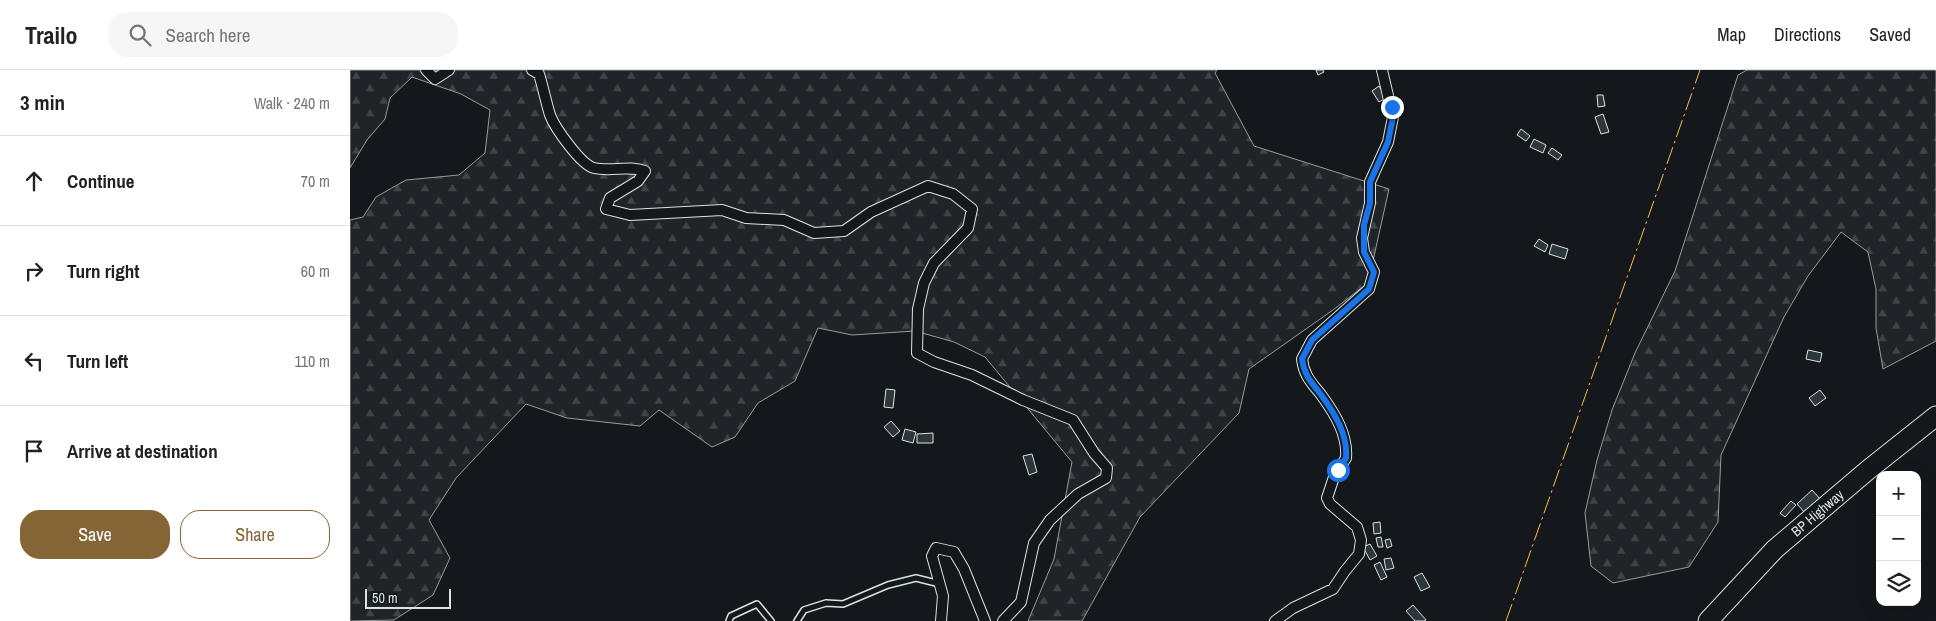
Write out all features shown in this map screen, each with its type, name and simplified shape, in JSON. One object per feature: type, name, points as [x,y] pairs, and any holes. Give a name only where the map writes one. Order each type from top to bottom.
[{"type":"highway","name":"BP Highway","points":[[1708,621],[1775,549],[1868,470],[1936,416]]},
{"type":"street","points":[[426,70],[435,79],[449,70]]},
{"type":"street","points":[[532,70],[539,74],[550,115],[556,128],[580,159],[593,168],[636,168],[645,172],[638,181],[610,198],[606,209],[630,215],[722,210],[746,218],[784,220],[814,233],[844,231],[871,212],[928,186],[953,194],[972,209],[968,228],[934,263],[924,283],[918,309],[917,353],[934,362],[972,375],[1023,400],[1073,420],[1106,468],[1106,478],[1078,494],[1050,520],[1034,543],[1021,602],[1003,621]]},
{"type":"street","points":[[1275,621],[1293,608],[1333,589],[1344,571],[1359,554],[1361,540],[1358,526],[1330,504],[1327,498],[1334,476],[1346,458],[1342,431],[1321,395],[1308,380],[1302,359],[1312,340],[1369,289],[1374,272],[1364,252],[1362,238],[1370,203],[1370,182],[1388,142],[1393,117],[1382,70]]},
{"type":"street","points":[[941,621],[943,596],[932,556],[936,548],[954,552],[964,569],[985,621]]},
{"type":"lane","points":[[797,621],[804,610],[826,602],[844,604],[888,585],[916,578],[940,584]]},
{"type":"lane","points":[[729,621],[731,616],[757,604],[771,621]]},
{"type":"green space","points":[[350,70],[1217,70],[1215,73],[1254,146],[1389,189],[1368,283],[1249,369],[1239,413],[1140,517],[1082,621],[1028,621],[1054,559],[1072,462],[985,357],[954,342],[915,331],[852,335],[818,328],[795,381],[758,403],[735,437],[712,447],[659,410],[640,426],[567,418],[526,404],[456,478],[429,520],[450,558],[433,595],[394,620],[350,621],[350,220],[363,217],[376,197],[406,180],[459,175],[485,153],[490,110],[461,94],[412,77],[390,98],[385,119],[367,140],[350,168]]},
{"type":"green space","points":[[1747,70],[1936,70],[1936,341],[1883,369],[1876,328],[1876,289],[1868,252],[1841,232],[1808,276],[1784,317],[1721,455],[1718,522],[1689,567],[1613,583],[1591,566],[1585,513],[1597,460],[1612,410],[1635,353],[1675,271],[1738,75]]},
{"type":"building","points":[[1316,70],[1323,70],[1324,72],[1318,75]]},
{"type":"building","points":[[1379,86],[1386,98],[1379,102],[1372,91]]},
{"type":"building","points":[[1597,95],[1603,95],[1605,106],[1598,107]]},
{"type":"building","points":[[1603,114],[1609,132],[1601,134],[1595,117]]},
{"type":"building","points":[[1521,129],[1530,136],[1526,141],[1517,135]]},
{"type":"building","points":[[1534,139],[1546,145],[1543,153],[1530,147]]},
{"type":"building","points":[[1552,148],[1562,155],[1558,160],[1548,153]]},
{"type":"building","points":[[1539,239],[1548,245],[1545,252],[1534,246]]},
{"type":"building","points":[[1552,244],[1568,249],[1565,259],[1549,254]]},
{"type":"building","points":[[1808,350],[1822,353],[1820,362],[1806,359]]},
{"type":"building","points":[[886,389],[895,390],[893,408],[884,407]]},
{"type":"building","points":[[1820,390],[1826,398],[1815,406],[1809,398]]},
{"type":"building","points":[[891,421],[900,431],[893,437],[884,427]]},
{"type":"building","points":[[905,429],[916,432],[913,443],[902,440]]},
{"type":"building","points":[[933,433],[933,443],[917,443],[917,434]]},
{"type":"building","points":[[1032,454],[1037,472],[1029,475],[1023,456]]},
{"type":"building","points":[[1812,490],[1822,501],[1807,515],[1797,504]]},
{"type":"building","points":[[1791,501],[1796,505],[1785,517],[1780,513]]},
{"type":"building","points":[[1380,522],[1381,533],[1374,534],[1373,523]]},
{"type":"building","points":[[1381,537],[1383,547],[1378,547],[1376,538]]},
{"type":"building","points":[[1390,539],[1392,546],[1387,548],[1385,540]]},
{"type":"building","points":[[1370,544],[1377,556],[1370,560],[1363,547]]},
{"type":"building","points":[[1391,558],[1394,568],[1386,570],[1384,559]]},
{"type":"building","points":[[1380,562],[1387,577],[1381,580],[1374,565]]},
{"type":"building","points":[[1422,573],[1430,587],[1421,591],[1414,577]]},
{"type":"building","points":[[1413,605],[1426,620],[1415,621],[1406,611]]},
{"type":"power","points":[[1506,621],[1700,70]]},
{"type":"route","points":[[1338,470],[1346,458],[1347,451],[1342,431],[1321,395],[1308,380],[1302,367],[1302,359],[1307,346],[1312,340],[1329,327],[1369,289],[1374,272],[1367,261],[1362,246],[1362,238],[1370,203],[1370,182],[1388,142],[1393,117],[1392,107]]}]
